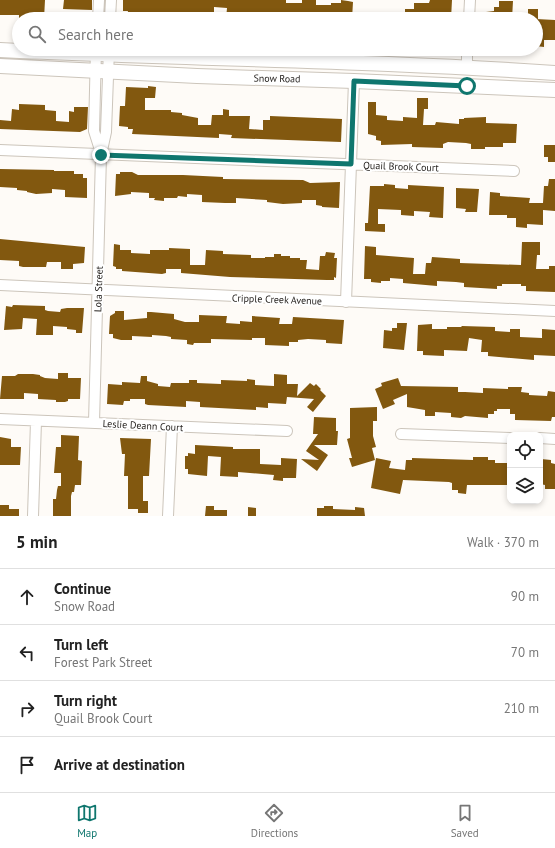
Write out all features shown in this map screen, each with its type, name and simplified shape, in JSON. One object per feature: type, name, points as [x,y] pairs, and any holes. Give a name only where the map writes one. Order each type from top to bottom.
[{"type":"main road","name":"Snow Road","points":[[0,50],[12,50]]},
{"type":"main road","name":"Snow Road","points":[[200,56],[467,67],[555,73]]},
{"type":"main road","name":"Snow Road","points":[[0,66],[197,76],[555,90]]},
{"type":"street","points":[[98,12],[99,0]]},
{"type":"street","points":[[110,12],[111,0]]},
{"type":"street","points":[[469,12],[470,0]]},
{"type":"street","name":"Lola Street","points":[[94,423],[101,155],[94,131],[103,56]]},
{"type":"street","points":[[467,67],[468,56]]},
{"type":"street","points":[[346,302],[354,81]]},
{"type":"street","name":"Quail Brook Court","points":[[0,150],[514,171]]},
{"type":"street","name":"Cripple Creek Avenue","points":[[0,285],[98,291],[555,311]]},
{"type":"street","name":"Leslie Deann Court","points":[[0,419],[287,431]]},
{"type":"street","points":[[33,516],[36,421]]},
{"type":"street","points":[[168,516],[172,426]]},
{"type":"street","points":[[401,434],[507,438]]},
{"type":"street","points":[[543,438],[555,439]]},
{"type":"building","points":[[0,0],[45,0],[44,12],[12,12],[12,15],[0,15]]},
{"type":"building","points":[[64,0],[92,0],[92,10],[63,9]]},
{"type":"building","points":[[123,0],[286,0],[286,3],[302,3],[302,0],[316,0],[316,5],[341,3],[341,0],[353,2],[352,12],[227,12],[227,8],[214,7],[214,12],[123,11]]},
{"type":"building","points":[[430,0],[452,0],[451,12],[405,12],[405,9],[414,9],[414,3],[429,3]]},
{"type":"building","points":[[499,1],[513,1],[512,12],[486,12],[494,11],[494,7],[499,7]]},
{"type":"building","points":[[528,9],[538,9],[538,12],[528,12]]},
{"type":"building","points":[[543,19],[555,20],[555,40],[544,40],[544,47]]},
{"type":"building","points":[[148,86],[156,87],[155,98],[145,98],[145,110],[171,110],[171,112],[182,113],[182,115],[198,118],[198,125],[211,125],[212,115],[223,115],[223,109],[229,110],[229,116],[250,116],[249,129],[263,130],[263,120],[270,120],[270,116],[342,119],[341,142],[231,138],[232,135],[219,134],[219,138],[132,134],[133,129],[119,126],[120,106],[125,106],[126,87],[148,88]]},
{"type":"building","points":[[417,98],[428,98],[428,109],[424,109],[423,125],[435,125],[436,122],[459,124],[459,119],[486,117],[486,123],[517,124],[516,143],[503,143],[503,147],[485,147],[485,149],[471,149],[471,144],[448,142],[443,144],[443,148],[412,147],[412,144],[381,145],[381,141],[376,140],[376,136],[368,134],[368,102],[376,102],[376,115],[387,116],[387,120],[403,121],[403,117],[417,118]]},
{"type":"building","points":[[19,104],[45,105],[45,110],[56,111],[56,121],[69,122],[69,111],[74,112],[74,107],[88,107],[87,129],[80,132],[0,129],[0,120],[11,121],[12,109],[19,110]]},
{"type":"building","points":[[544,145],[555,145],[555,162],[548,162],[548,157],[544,157]]},
{"type":"building","points":[[0,169],[74,171],[74,174],[83,174],[83,178],[87,178],[87,198],[65,197],[65,190],[52,189],[52,193],[36,194],[17,190],[17,188],[0,187]]},
{"type":"building","points":[[120,172],[132,172],[138,175],[223,177],[223,179],[303,180],[310,183],[340,182],[339,208],[322,207],[316,205],[316,200],[302,200],[302,203],[283,204],[267,202],[267,200],[236,198],[236,203],[225,203],[202,202],[202,195],[187,194],[187,197],[178,196],[177,198],[164,198],[164,201],[149,198],[149,193],[131,192],[131,194],[115,196],[116,174],[120,174]]},
{"type":"building","points":[[549,179],[555,179],[555,211],[543,210],[543,225],[527,224],[527,228],[516,227],[516,218],[507,218],[507,215],[489,215],[490,192],[500,193],[500,196],[530,198],[529,203],[543,203],[544,186],[548,186]]},
{"type":"building","points":[[384,184],[395,185],[395,188],[408,189],[408,185],[444,187],[443,218],[429,217],[430,212],[414,211],[414,216],[401,215],[401,210],[378,209],[378,224],[385,224],[385,232],[365,231],[365,223],[368,223],[370,186],[384,186]]},
{"type":"building","points":[[456,188],[479,189],[477,212],[465,212],[466,209],[456,208]]},
{"type":"building","points":[[0,239],[85,247],[84,263],[73,264],[73,269],[61,269],[61,262],[47,262],[46,267],[19,266],[19,261],[0,260]]},
{"type":"building","points":[[522,242],[540,242],[540,255],[537,255],[536,269],[549,269],[549,266],[555,266],[555,292],[526,291],[526,286],[521,286],[521,284],[502,284],[502,286],[497,286],[497,289],[464,287],[464,283],[456,282],[437,281],[437,286],[403,283],[403,279],[390,278],[390,281],[381,281],[381,283],[371,282],[371,279],[364,279],[365,246],[376,247],[376,255],[414,258],[413,274],[425,274],[426,263],[431,263],[432,257],[460,259],[460,263],[521,265]]},
{"type":"building","points":[[114,244],[120,245],[120,250],[131,250],[131,253],[150,254],[150,250],[169,250],[169,248],[190,249],[190,265],[205,265],[206,250],[223,251],[223,254],[251,255],[251,258],[274,257],[274,254],[281,254],[281,256],[290,256],[290,258],[307,260],[306,269],[319,270],[320,256],[325,256],[326,252],[335,253],[334,258],[337,258],[336,278],[334,277],[334,280],[327,280],[230,277],[181,273],[181,269],[166,269],[166,273],[162,274],[122,271],[122,269],[116,269],[116,267],[113,266]]},
{"type":"building","points":[[13,305],[45,306],[45,310],[60,312],[61,309],[67,308],[84,308],[82,333],[76,333],[76,330],[67,329],[67,327],[53,326],[53,335],[36,335],[37,319],[23,318],[22,329],[4,330],[6,306],[12,307]]},
{"type":"building","points":[[115,311],[124,311],[124,320],[147,318],[147,312],[151,312],[174,314],[174,319],[185,322],[199,322],[199,315],[227,316],[226,323],[240,324],[240,321],[252,322],[252,316],[280,318],[279,324],[292,324],[293,317],[344,320],[342,344],[326,343],[326,340],[308,339],[298,340],[298,342],[289,342],[289,346],[265,345],[265,338],[252,338],[252,340],[211,339],[211,343],[194,343],[193,345],[187,344],[187,340],[171,339],[171,337],[152,335],[152,337],[132,336],[132,340],[121,340],[113,338],[113,334],[109,334],[110,316],[115,313]]},
{"type":"building","points":[[397,323],[407,323],[404,350],[383,348],[384,330],[392,331],[392,328],[397,328]]},
{"type":"building","points":[[432,324],[432,329],[447,329],[447,327],[462,326],[495,327],[495,331],[510,332],[510,329],[520,329],[520,337],[542,338],[542,329],[555,330],[555,356],[534,355],[534,360],[488,356],[488,352],[481,352],[482,340],[469,338],[467,351],[444,350],[444,356],[423,355],[423,351],[417,351],[418,325]]},
{"type":"building","points":[[58,373],[68,373],[68,378],[81,378],[80,399],[68,399],[68,401],[65,402],[56,402],[56,400],[38,399],[38,394],[24,393],[24,399],[0,399],[2,376],[33,374],[40,375],[45,378],[58,379]]},
{"type":"building","points":[[274,374],[287,375],[287,384],[298,384],[297,396],[310,383],[314,386],[316,384],[326,396],[313,412],[307,407],[314,399],[287,397],[286,404],[268,403],[268,408],[256,407],[256,410],[200,407],[200,402],[186,401],[186,407],[148,405],[145,404],[145,399],[130,399],[130,401],[124,401],[123,405],[107,404],[108,384],[122,385],[122,382],[140,383],[141,376],[147,376],[147,381],[158,384],[158,386],[170,387],[171,383],[189,383],[189,380],[197,380],[197,383],[221,384],[221,380],[247,381],[247,379],[255,380],[255,385],[274,386]]},
{"type":"building","points":[[398,378],[401,386],[458,387],[458,392],[483,393],[483,388],[508,389],[508,387],[522,387],[521,392],[529,393],[529,395],[547,396],[548,391],[555,392],[555,417],[552,417],[551,421],[515,420],[515,414],[510,414],[510,409],[497,409],[497,411],[494,411],[494,414],[488,414],[488,418],[465,416],[461,418],[451,417],[451,413],[435,412],[435,416],[425,416],[425,410],[407,407],[407,394],[393,400],[395,404],[383,409],[375,389],[382,386],[381,383]]},
{"type":"building","points":[[377,407],[377,421],[373,421],[373,436],[376,447],[372,448],[375,460],[352,467],[349,458],[352,458],[347,439],[350,438],[350,408]]},
{"type":"building","points":[[314,417],[336,418],[336,431],[338,431],[337,445],[314,445],[328,455],[317,471],[301,459],[319,460],[306,451],[318,434],[313,434]]},
{"type":"building","points":[[61,435],[79,436],[78,460],[82,461],[81,485],[75,485],[74,492],[72,492],[71,516],[53,516],[53,499],[56,499],[58,486],[61,486],[61,473],[54,473],[56,447],[61,447]]},
{"type":"building","points":[[0,437],[11,439],[11,447],[21,447],[20,465],[0,465]]},
{"type":"building","points":[[120,438],[151,439],[149,476],[143,476],[143,501],[148,501],[148,513],[138,513],[138,509],[128,509],[128,476],[124,476],[125,454],[122,454]]},
{"type":"building","points":[[195,445],[233,447],[233,449],[260,449],[260,464],[281,465],[281,458],[297,459],[296,478],[283,478],[283,481],[273,480],[274,475],[238,472],[238,477],[220,476],[221,457],[208,456],[207,476],[188,474],[188,469],[185,469],[185,456],[188,456],[188,453],[195,454]]},
{"type":"building","points":[[473,457],[488,457],[488,460],[495,460],[495,463],[507,463],[507,485],[467,485],[466,494],[458,493],[458,490],[452,490],[452,483],[449,482],[403,480],[400,494],[371,488],[376,458],[391,461],[389,468],[405,470],[406,460],[412,460],[412,458],[473,460]]},
{"type":"building","points":[[543,459],[551,460],[551,463],[555,464],[555,489],[545,489],[545,485],[543,485]]},
{"type":"building","points":[[0,505],[9,505],[9,509],[19,509],[19,516],[0,516]]},
{"type":"building","points":[[206,506],[214,506],[214,510],[227,510],[227,516],[205,516]]},
{"type":"building","points":[[324,506],[333,506],[333,509],[355,510],[355,507],[364,508],[365,516],[317,516],[317,508],[324,508]]},
{"type":"building","points":[[248,507],[256,508],[256,516],[248,516]]},
{"type":"route","points":[[101,155],[351,164],[354,81],[467,86]]}]
